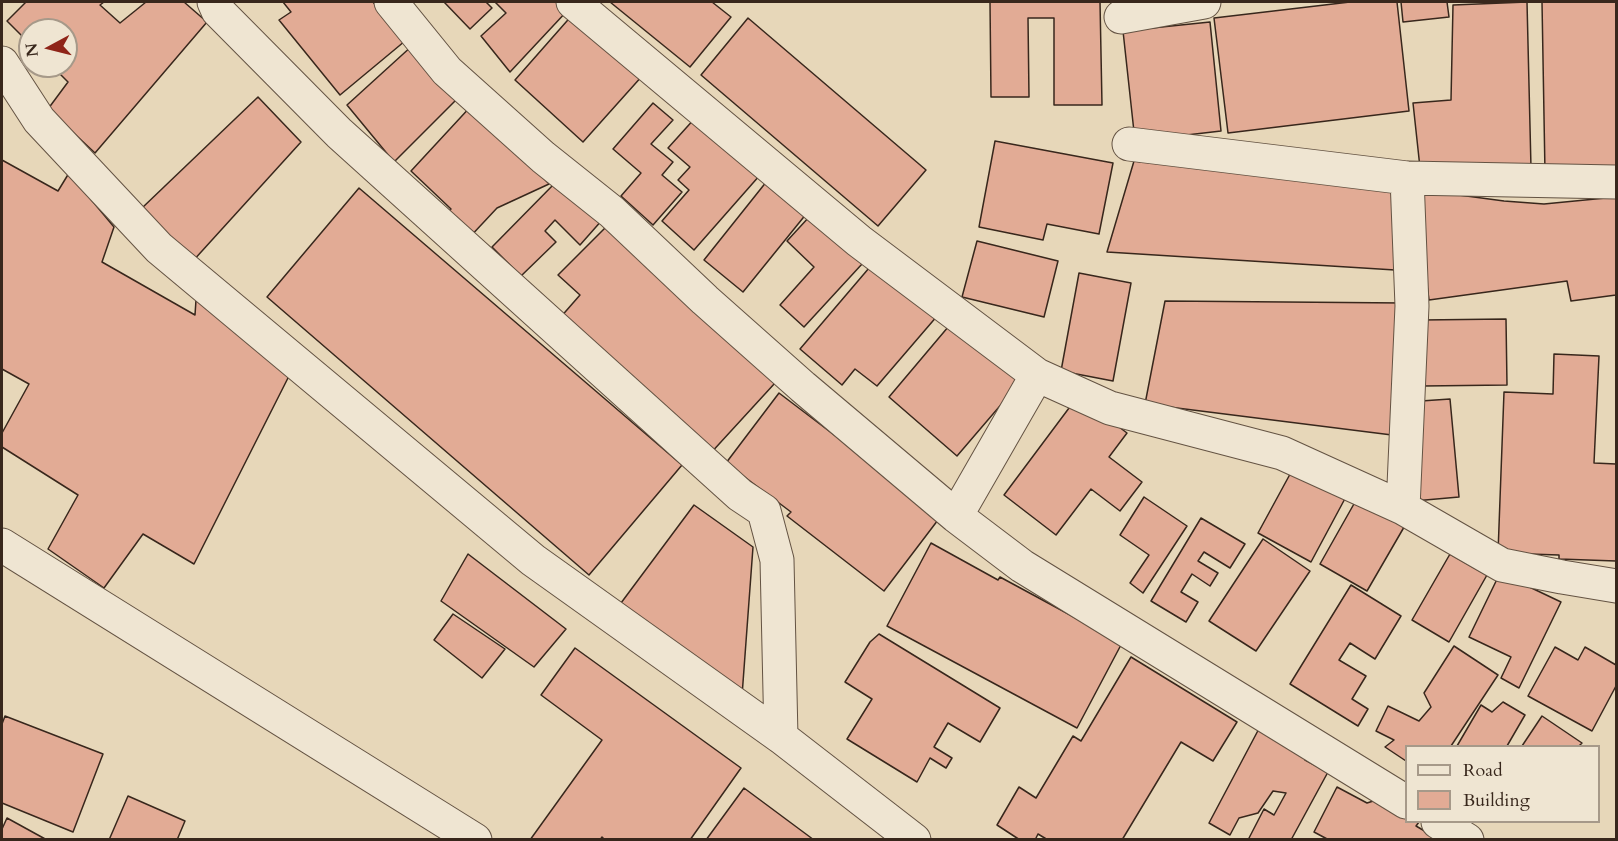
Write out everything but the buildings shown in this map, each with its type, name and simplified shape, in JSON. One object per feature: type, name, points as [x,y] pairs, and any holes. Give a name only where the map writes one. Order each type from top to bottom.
[{"type":"street","points":[[214,2],[218,11],[339,133],[740,495],[764,511],[777,560],[781,737]]},
{"type":"street","points":[[391,2],[447,71],[543,157],[612,212],[705,300],[803,387],[956,516],[1022,566],[1405,801]]},
{"type":"street","points":[[573,2],[859,242],[1037,375],[1110,408],[1282,453],[1403,508],[1502,565],[1562,578],[1617,586]]},
{"type":"street","points":[[1121,17],[1204,2]]},
{"type":"street","points":[[2,63],[39,120],[159,248],[524,552],[781,737],[914,840]]},
{"type":"street","points":[[2,102],[39,120]]},
{"type":"street","points":[[1129,144],[1407,178],[1617,182]]},
{"type":"street","points":[[1403,508],[1412,306],[1407,178]]},
{"type":"street","points":[[956,516],[1037,375]]},
{"type":"street","points":[[2,545],[475,840]]},
{"type":"street","points":[[1440,823],[1467,840]]}]
